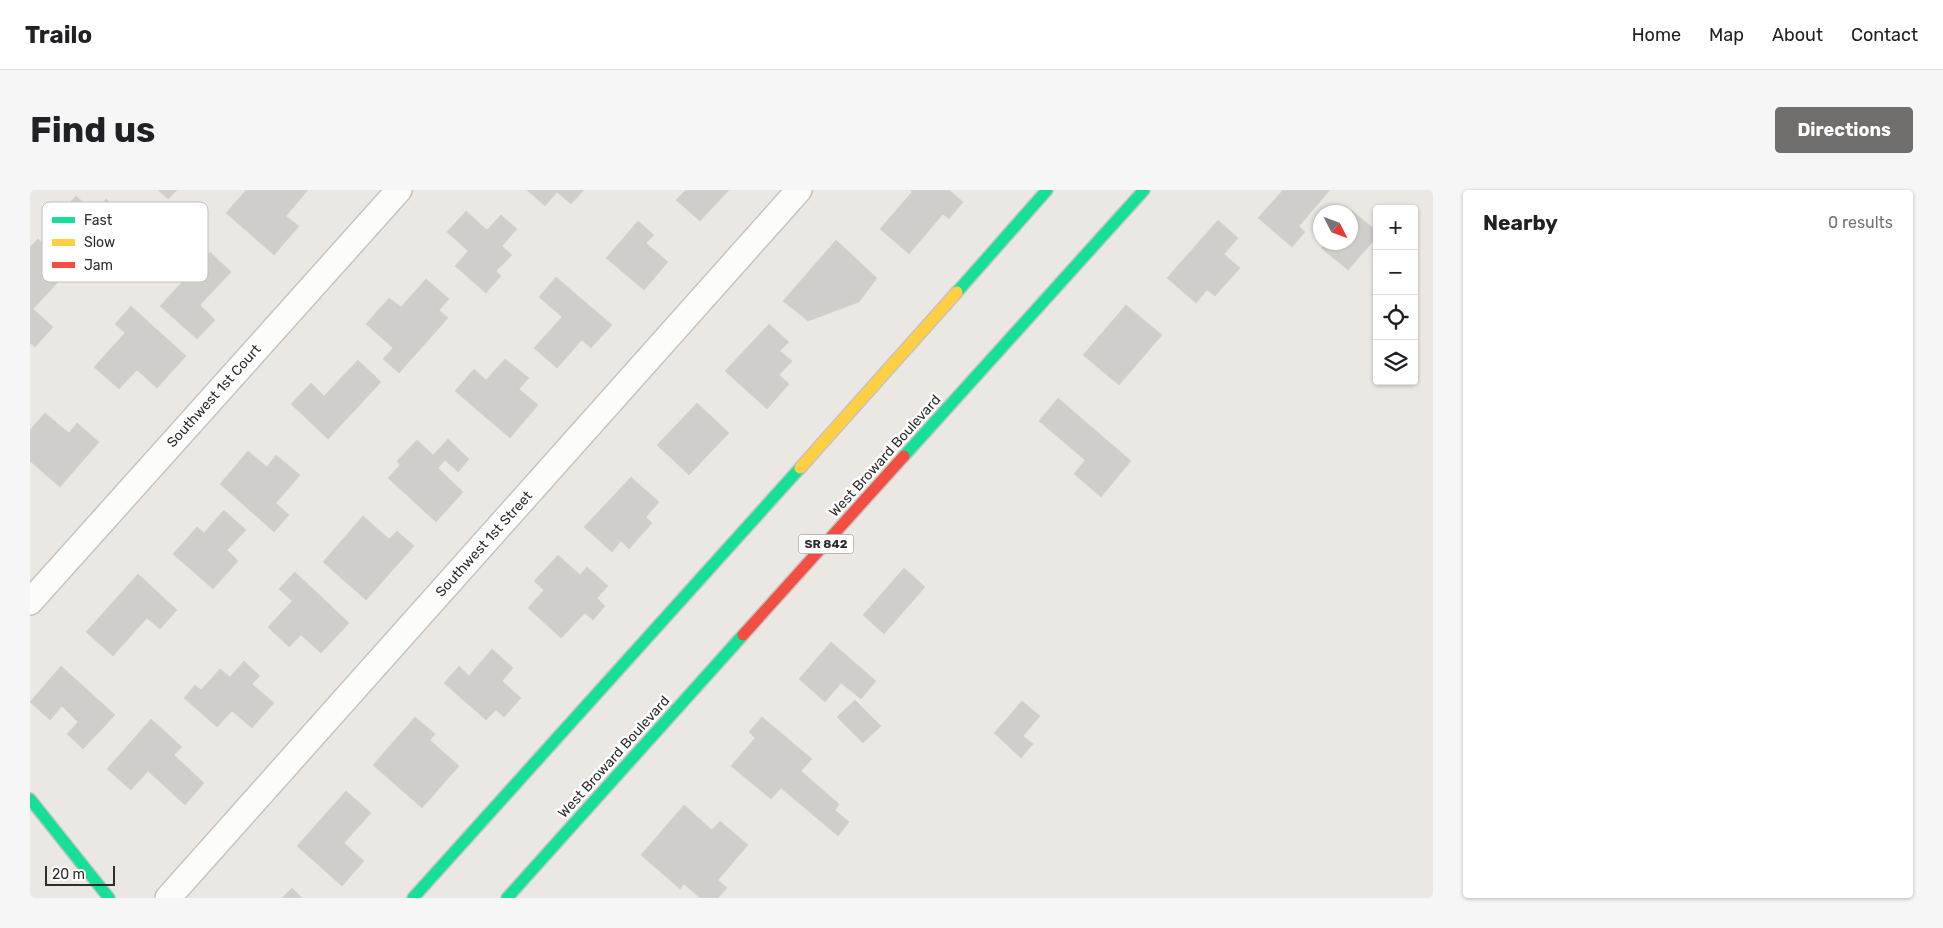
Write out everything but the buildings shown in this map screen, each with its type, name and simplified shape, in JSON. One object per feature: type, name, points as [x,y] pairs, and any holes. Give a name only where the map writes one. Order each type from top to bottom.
[{"type":"main road","points":[[414,898],[1047,190]]},
{"type":"main road","name":"West Broward Boulevard","points":[[507,898],[1144,190]]},
{"type":"main road","points":[[30,798],[109,898]]},
{"type":"street","name":"Southwest 1st Court","points":[[30,602],[398,190]]},
{"type":"street","name":"Southwest 1st Street","points":[[168,898],[799,190]]},
{"type":"traffic: fast","points":[[957,292],[1047,190]]},
{"type":"traffic: fast","points":[[904,456],[1144,190]]},
{"type":"traffic: fast","points":[[413,898],[800,468]]},
{"type":"traffic: fast","points":[[507,898],[743,635]]},
{"type":"traffic: fast","points":[[30,799],[109,898]]},
{"type":"traffic: slow","points":[[800,468],[957,292]]},
{"type":"traffic: jam","points":[[743,635],[904,456]]}]
